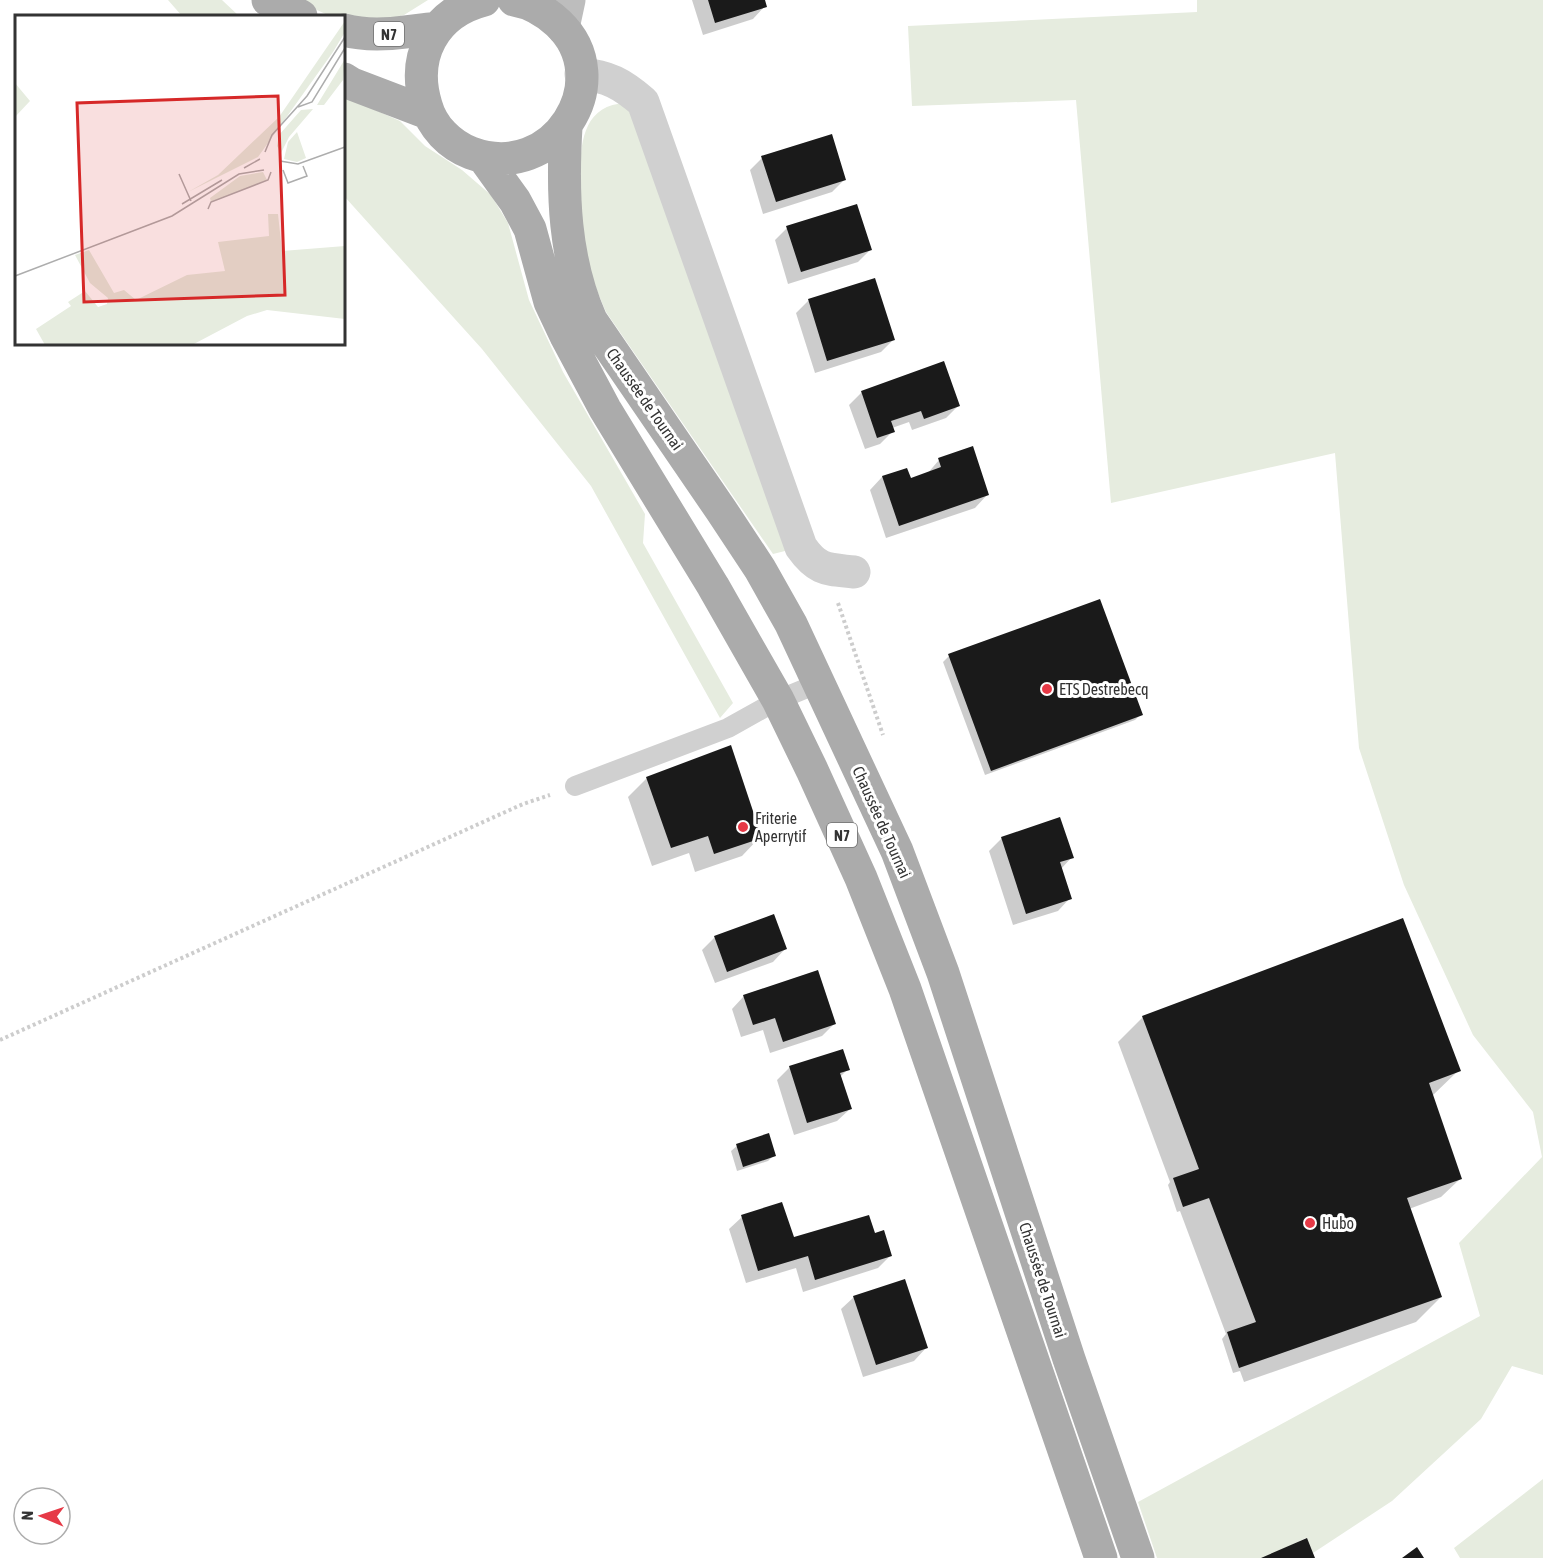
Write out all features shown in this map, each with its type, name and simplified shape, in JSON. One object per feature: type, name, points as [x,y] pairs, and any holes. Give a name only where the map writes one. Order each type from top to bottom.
[{"type":"main road","points":[[253,0],[267,15]]},
{"type":"main road","points":[[268,0],[299,15]]},
{"type":"main road","points":[[484,0],[473,3],[449,17],[436,28],[426,47],[422,63],[421,88],[428,112],[441,134],[461,149],[484,158],[507,159],[529,154],[549,143],[566,127],[575,111],[580,93],[581,74],[566,14],[547,12],[526,2],[514,0]]},
{"type":"main road","name":"N7","points":[[345,30],[360,34],[395,34],[436,28]]},
{"type":"main road","points":[[345,80],[428,112]]},
{"type":"main road","name":"Chaussée de Tournai","points":[[566,127],[563,175],[565,220],[579,293],[591,321],[759,569],[790,624],[819,683],[897,851],[943,973],[1066,1348],[1138,1558]]},
{"type":"main road","name":"Chaussée de Tournai","points":[[484,158],[515,201],[530,229],[550,302],[600,399],[713,586],[778,700],[854,860],[905,989],[1101,1558]]},
{"type":"street","points":[[581,74],[603,76],[631,91],[643,102],[801,547],[812,562],[825,568],[854,572]]},
{"type":"lane","points":[[575,786],[728,728],[778,700],[819,683]]},
{"type":"path","points":[[0,1040],[523,804],[575,786]]},
{"type":"shaded area","points":[[168,0],[222,0],[238,15],[181,15]]},
{"type":"shaded area","points":[[295,0],[428,0],[404,15],[381,21],[345,17],[345,15],[328,15]]},
{"type":"shaded area","points":[[1197,0],[1543,0],[1543,1375],[1512,1366],[1481,1419],[1392,1501],[1313,1553],[1306,1538],[1264,1558],[1157,1558],[1138,1502],[1480,1316],[1459,1243],[1542,1157],[1533,1112],[1473,1035],[1404,885],[1359,748],[1335,453],[1111,503],[1076,100],[912,106],[908,26],[1197,12]]},
{"type":"shaded area","points":[[345,96],[400,121],[425,146],[462,170],[491,195],[508,223],[529,300],[563,372],[645,514],[643,543],[733,703],[720,718],[591,486],[482,349],[345,197]]},
{"type":"shaded area","points":[[626,103],[801,547],[773,554],[606,312],[592,276],[581,233],[581,151],[589,124],[597,113],[609,106]]},
{"type":"shaded area","points":[[1543,1479],[1543,1558],[1460,1558],[1454,1548]]},
{"type":"building","points":[[708,0],[765,0],[767,7],[715,23]]},
{"type":"building","points":[[832,134],[846,180],[776,202],[761,156]]},
{"type":"building","points":[[857,204],[872,250],[801,272],[786,226]]},
{"type":"building","points":[[875,278],[895,340],[827,361],[808,299]]},
{"type":"building","points":[[944,361],[960,406],[924,419],[921,411],[891,421],[895,432],[877,438],[861,391]]},
{"type":"building","points":[[973,446],[989,495],[899,526],[882,476],[907,468],[911,478],[941,467],[938,458]]},
{"type":"building","name":"ETS Destrebecq","points":[[1100,599],[1143,715],[991,771],[948,654]]},
{"type":"building","points":[[731,745],[762,838],[714,854],[708,836],[671,848],[646,777]]},
{"type":"building","points":[[1060,817],[1074,858],[1060,862],[1072,899],[1026,914],[1001,837]]},
{"type":"building","points":[[774,914],[787,949],[727,972],[714,936]]},
{"type":"building","points":[[1403,918],[1461,1071],[1429,1083],[1462,1179],[1407,1198],[1442,1297],[1239,1368],[1227,1332],[1256,1322],[1209,1198],[1183,1207],[1173,1178],[1199,1169],[1142,1016]]},
{"type":"building","points":[[818,970],[836,1024],[783,1042],[775,1018],[753,1025],[743,995]]},
{"type":"building","points":[[843,1049],[850,1070],[840,1073],[852,1109],[807,1123],[789,1066]]},
{"type":"building","points":[[769,1133],[776,1156],[743,1167],[736,1144]]},
{"type":"building","points":[[782,1202],[794,1237],[869,1215],[875,1233],[884,1230],[892,1256],[815,1280],[808,1256],[758,1271],[741,1215]]},
{"type":"building","points":[[905,1279],[928,1348],[876,1365],[853,1296]]},
{"type":"building","points":[[1307,1538],[1315,1558],[1261,1558]]},
{"type":"building","points":[[1417,1547],[1424,1558],[1402,1558]]},
{"type":"place","name":"ETS Destrebecq","points":[[1047,689]]},
{"type":"place","name":"Friterie Aperrytif","points":[[743,827]]},
{"type":"place","name":"Hubo","points":[[1310,1223]]}]
